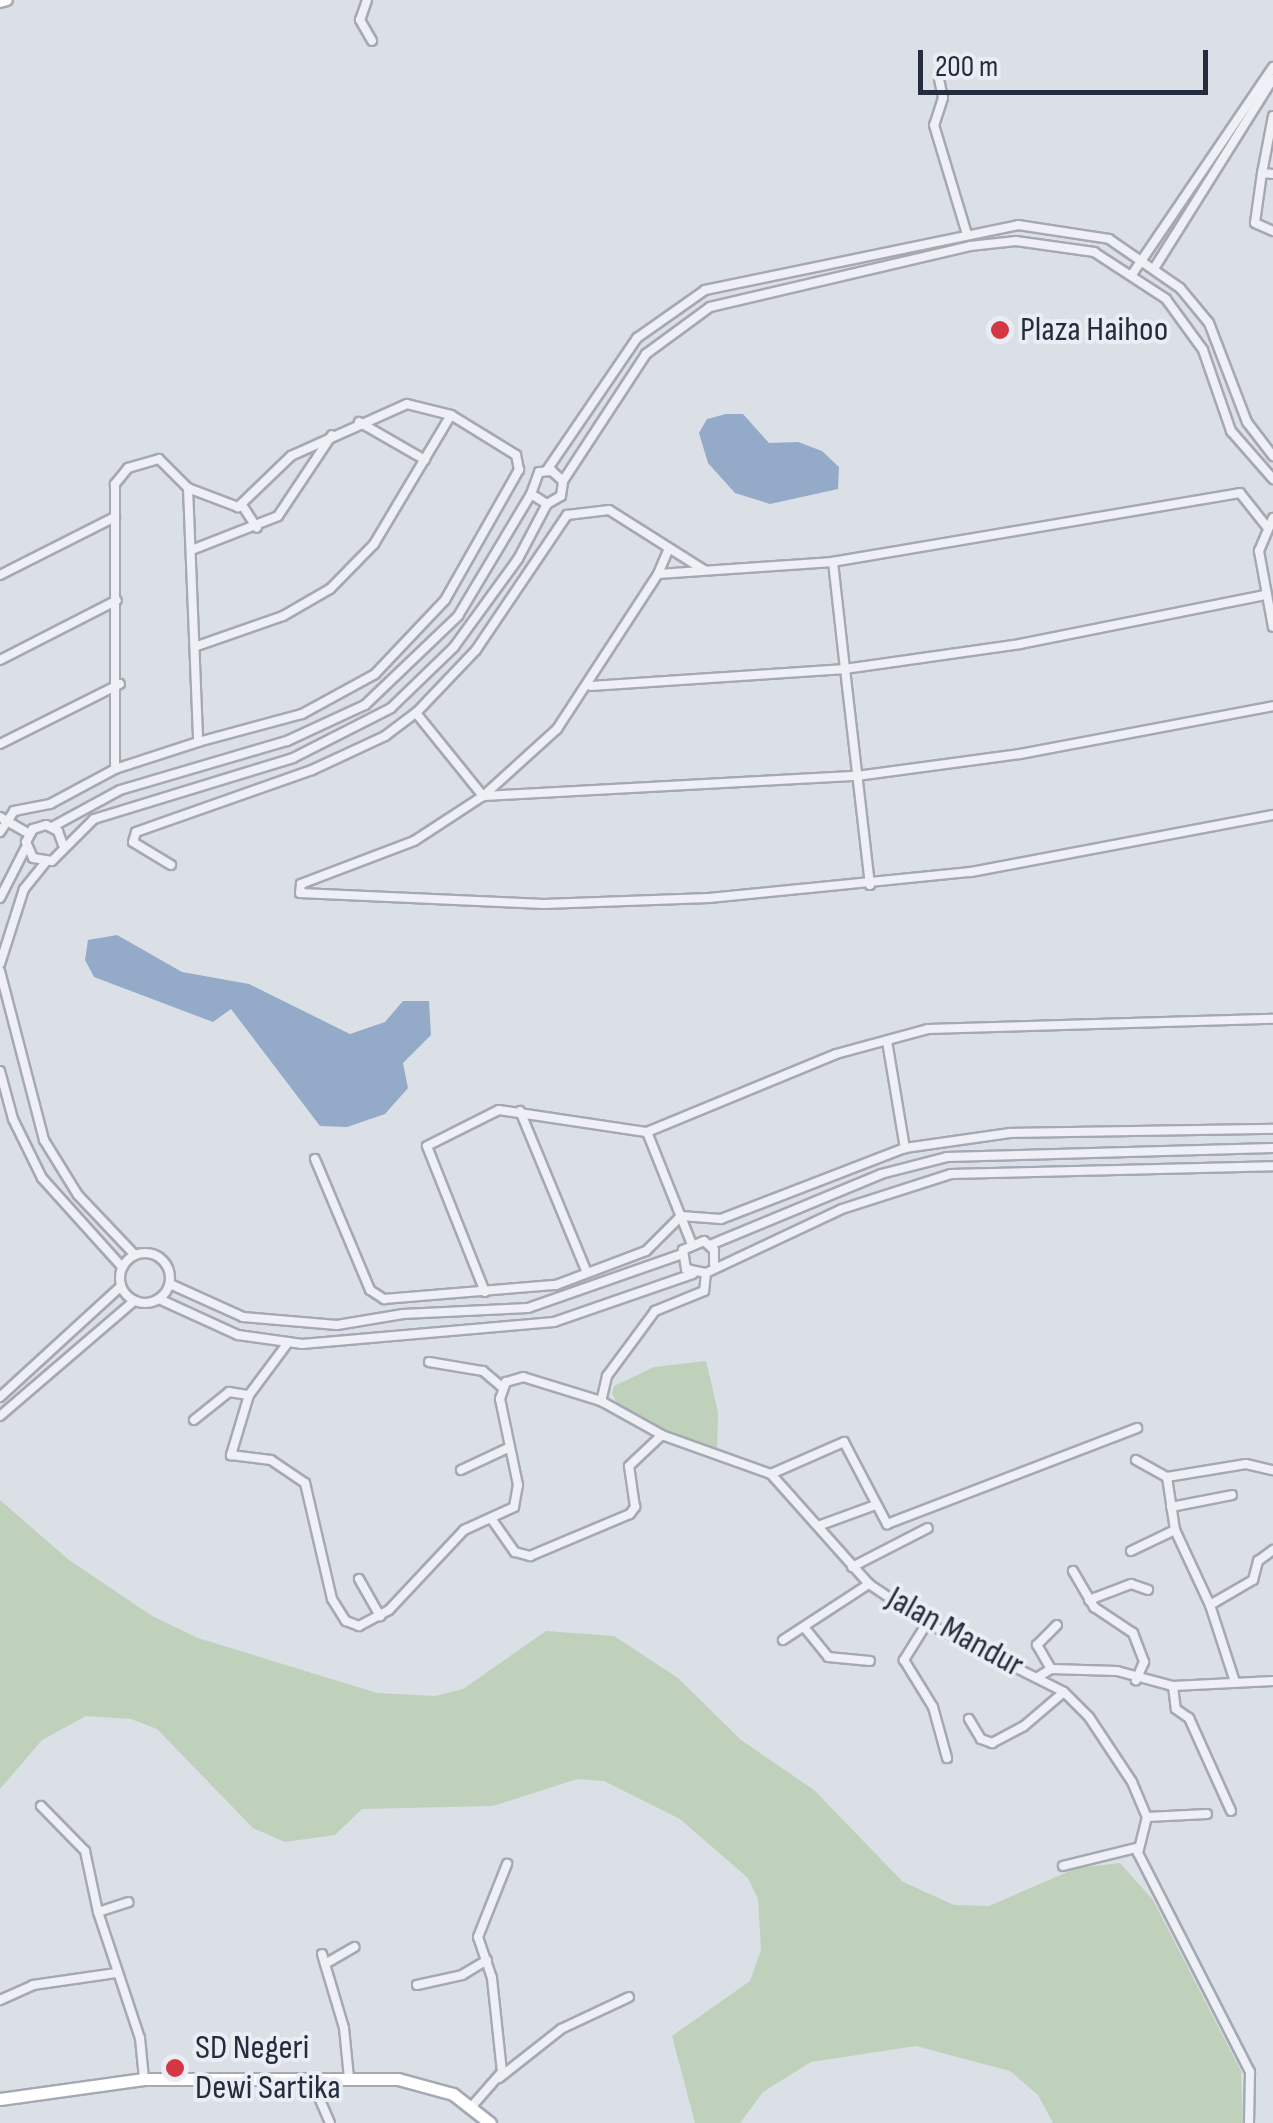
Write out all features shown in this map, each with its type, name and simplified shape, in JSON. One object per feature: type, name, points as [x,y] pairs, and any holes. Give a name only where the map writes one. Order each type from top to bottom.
[{"type":"main road","points":[[0,2099],[144,2079],[348,2078],[418,2082],[473,2105],[490,2123]]},
{"type":"street","points":[[0,2],[7,0]]},
{"type":"street","points":[[367,0],[360,20],[372,42]]},
{"type":"street","points":[[1132,273],[1273,68]]},
{"type":"street","points":[[939,79],[943,98],[934,125],[966,231]]},
{"type":"street","points":[[1155,267],[1273,79]]},
{"type":"street","points":[[1273,116],[1256,223],[1273,232]]},
{"type":"street","points":[[1213,152],[1223,158]]},
{"type":"street","points":[[1262,173],[1273,174]]},
{"type":"street","points":[[1180,204],[1191,210]]},
{"type":"street","points":[[3,819],[29,834],[52,827],[120,790],[287,741],[365,705],[398,680],[458,616],[531,494],[532,478],[547,470],[637,338],[680,303],[728,281],[966,231],[1018,225],[1070,229],[1109,239],[1155,267],[1209,323],[1246,422],[1273,456]]},
{"type":"street","points":[[704,570],[609,510],[575,504],[563,492],[562,481],[646,354],[688,319],[733,298],[1016,241],[1063,244],[1132,273],[1193,331],[1231,430],[1273,479]]},
{"type":"street","points":[[0,832],[3,819],[14,810],[50,804],[115,769],[198,742],[262,728],[344,695],[402,651],[445,600],[519,462],[451,415],[407,404],[359,422],[291,456],[242,505]]},
{"type":"street","points":[[197,646],[283,616],[330,589],[374,544],[451,415]]},
{"type":"street","points":[[359,422],[425,460]]},
{"type":"street","points":[[194,549],[257,528],[288,505],[332,435]]},
{"type":"street","points":[[115,769],[120,684],[117,478],[142,460],[166,462],[188,488],[242,505],[257,528]]},
{"type":"street","points":[[547,470],[562,481]]},
{"type":"street","points":[[188,488],[194,549],[198,742]]},
{"type":"street","points":[[563,492],[547,504],[518,559],[454,647],[391,708],[292,758],[94,819],[63,844],[24,889],[0,968],[44,1140],[78,1196],[135,1255],[158,1256],[170,1284],[243,1317],[302,1327],[540,1306],[682,1254],[691,1242]]},
{"type":"street","points":[[658,574],[833,562],[1240,493],[1267,528]]},
{"type":"street","points":[[531,494],[547,504]]},
{"type":"street","points":[[171,865],[134,842],[136,832],[312,770],[385,736],[416,713],[476,650],[558,521],[575,504]]},
{"type":"street","points":[[0,575],[116,517]]},
{"type":"street","points":[[1273,518],[1260,539],[1273,627]]},
{"type":"street","points":[[1260,539],[1273,536]]},
{"type":"street","points":[[669,548],[658,574],[590,686],[538,750],[483,796],[414,841],[301,884],[300,893],[544,904],[870,885],[1019,865],[1273,815]]},
{"type":"street","points":[[833,562],[870,885]]},
{"type":"street","points":[[590,686],[845,669],[1020,644],[1266,595]]},
{"type":"street","points":[[0,660],[117,600]]},
{"type":"street","points":[[0,744],[120,684]]},
{"type":"street","points":[[483,796],[857,776],[1020,754],[1273,706]]},
{"type":"street","points":[[416,713],[483,796]]},
{"type":"street","points":[[52,827],[63,844]]},
{"type":"street","points":[[0,898],[29,834]]},
{"type":"street","points":[[26,846],[33,858],[46,862]]},
{"type":"street","points":[[486,1292],[427,1146],[499,1110],[520,1110],[646,1132],[836,1054],[970,1024],[1273,1019]]},
{"type":"street","points":[[886,1041],[906,1148]]},
{"type":"street","points":[[0,1071],[14,1119],[42,1178],[122,1268]]},
{"type":"street","points":[[520,1110],[586,1273]]},
{"type":"street","points":[[315,1160],[373,1295],[486,1292],[539,1289],[586,1273],[646,1251],[681,1216],[721,1219],[906,1148],[1010,1132],[1273,1129]]},
{"type":"street","points":[[646,1132],[691,1242]]},
{"type":"street","points":[[691,1242],[710,1244],[881,1174],[947,1157],[1273,1148]]},
{"type":"street","points":[[600,1401],[607,1376],[656,1311],[668,1301],[704,1292],[706,1273],[714,1264],[888,1191],[951,1174],[1273,1166]]},
{"type":"street","points":[[710,1244],[714,1264]]},
{"type":"street","points":[[682,1254],[693,1274]]},
{"type":"street","points":[[0,1397],[120,1286],[122,1268],[135,1255]]},
{"type":"street","points":[[0,1416],[134,1301],[159,1299],[238,1335],[287,1344],[554,1322],[693,1274],[706,1273]]},
{"type":"street","points":[[159,1299],[170,1284]]},
{"type":"street","points":[[120,1286],[134,1301]]},
{"type":"street","points":[[287,1344],[249,1395],[232,1455],[271,1460],[298,1476],[342,1616],[359,1626],[380,1616],[464,1530],[493,1521],[517,1502],[502,1386],[483,1372],[429,1362]]},
{"type":"street","name":"Jalan Mandur","points":[[502,1386],[523,1378],[600,1401],[662,1435],[770,1474],[868,1584],[927,1623],[1064,1692],[1118,1757],[1147,1817]]},
{"type":"street","points":[[194,1420],[229,1392],[249,1395]]},
{"type":"street","points":[[770,1474],[844,1442],[873,1506],[887,1524],[1137,1428]]},
{"type":"street","points":[[493,1521],[515,1552],[530,1556],[630,1514],[636,1508],[629,1466],[662,1435]]},
{"type":"street","points":[[461,1470],[510,1447]]},
{"type":"street","points":[[1136,1460],[1167,1477],[1246,1464],[1273,1470]]},
{"type":"street","points":[[1167,1477],[1176,1530],[1210,1605],[1234,1682]]},
{"type":"street","points":[[1171,1506],[1232,1495]]},
{"type":"street","points":[[818,1526],[873,1506]]},
{"type":"street","points":[[852,1567],[928,1528]]},
{"type":"street","points":[[1130,1551],[1176,1530]]},
{"type":"street","points":[[1210,1605],[1253,1580],[1258,1561],[1273,1550]]},
{"type":"street","points":[[1074,1571],[1088,1600],[1132,1633],[1144,1662],[1136,1680]]},
{"type":"street","points":[[358,1580],[380,1616]]},
{"type":"street","points":[[783,1640],[868,1584]]},
{"type":"street","points":[[1088,1600],[1130,1584],[1148,1590]]},
{"type":"street","points":[[927,1623],[904,1660],[932,1707],[947,1758]]},
{"type":"street","points":[[1050,1668],[1037,1645],[1057,1625]]},
{"type":"street","points":[[804,1627],[828,1656],[870,1661]]},
{"type":"street","points":[[1038,1678],[1050,1668],[1117,1671],[1136,1680],[1173,1686],[1273,1681]]},
{"type":"street","points":[[1173,1686],[1176,1709],[1189,1718],[1231,1811]]},
{"type":"street","points":[[969,1719],[981,1739],[992,1742],[1024,1726],[1064,1692]]},
{"type":"street","points":[[41,1806],[85,1851],[116,1973],[138,2027],[144,2079]]},
{"type":"street","points":[[1207,1814],[1147,1817],[1136,1848],[1246,2064],[1254,2089],[1249,2123]]},
{"type":"street","points":[[1063,1866],[1136,1848]]},
{"type":"street","points":[[499,2078],[503,2055],[479,1929],[507,1864]]},
{"type":"street","points":[[98,1912],[128,1902]]},
{"type":"street","points":[[348,2078],[344,2028],[323,1959],[354,1947]]},
{"type":"street","points":[[417,1985],[462,1976],[487,1960]]},
{"type":"street","points":[[0,2000],[33,1985],[116,1973]]},
{"type":"street","points":[[473,2105],[499,2078],[562,2029],[628,1997]]},
{"type":"street","points":[[311,2079],[330,2123]]},
{"type":"green space","points":[[706,1361],[718,1412],[717,1452],[646,1423],[618,1406],[612,1393],[614,1386],[654,1367]]},
{"type":"green space","points":[[0,1500],[69,1560],[152,1616],[198,1638],[377,1693],[435,1696],[463,1689],[546,1631],[614,1636],[678,1678],[741,1740],[814,1790],[903,1882],[954,1905],[989,1906],[1077,1868],[1120,1863],[1153,1900],[1241,2071],[1243,2123],[1053,2123],[1038,2095],[1010,2071],[916,2046],[811,2062],[763,2092],[740,2123],[695,2123],[672,2036],[750,1981],[761,1950],[758,1899],[748,1878],[680,1819],[604,1781],[577,1779],[493,1806],[362,1809],[335,1835],[285,1842],[253,1828],[157,1729],[131,1719],[86,1716],[42,1740],[0,1789]]},
{"type":"water","points":[[743,414],[769,443],[798,442],[822,451],[839,467],[838,489],[770,504],[735,493],[708,463],[699,433],[707,419]]},
{"type":"water","points":[[117,935],[182,972],[249,984],[350,1034],[385,1022],[403,1001],[429,1001],[431,1035],[403,1063],[408,1088],[385,1114],[347,1127],[320,1126],[231,1009],[213,1022],[94,977],[85,960],[88,940]]},
{"type":"place","name":"Plaza Haihoo","points":[[1000,330]]},
{"type":"place","name":"SD Negeri Dewi Sartika","points":[[175,2068]]}]
